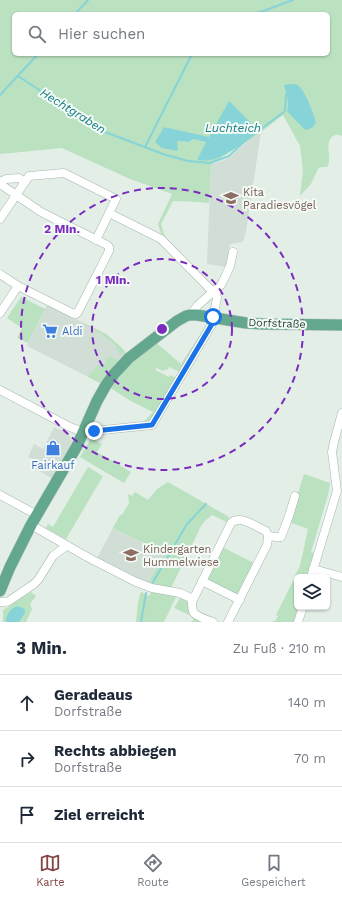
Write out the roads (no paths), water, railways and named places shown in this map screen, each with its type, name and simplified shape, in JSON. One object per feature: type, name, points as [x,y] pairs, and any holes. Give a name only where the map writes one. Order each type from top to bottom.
[{"type":"main road","name":"Dorfstraße","points":[[190,315],[197,315],[213,321],[263,324],[342,325]]},
{"type":"main road","points":[[0,591],[31,525],[72,455],[103,390],[114,374],[134,354],[180,319],[190,315]]},
{"type":"street","points":[[0,219],[29,176],[64,173],[116,199],[96,240]]},
{"type":"street","points":[[0,274],[18,286],[76,314],[108,251],[109,247],[107,245],[41,212],[2,184],[2,181],[6,179],[18,178],[25,182]]},
{"type":"street","points":[[0,390],[71,428],[83,432],[152,425],[213,321],[216,298],[215,291],[161,239],[115,216]]},
{"type":"street","points":[[190,315],[198,305],[221,285],[230,266],[233,252]]},
{"type":"street","points":[[0,313],[18,286]]},
{"type":"street","points":[[342,413],[332,452],[339,475],[337,490],[312,573],[342,577]]},
{"type":"street","points":[[0,495],[37,515]]},
{"type":"street","points":[[268,536],[278,538],[281,537],[295,496]]},
{"type":"street","points":[[212,622],[194,612],[192,602],[231,523],[238,519],[266,531],[268,539],[267,545],[228,622]]},
{"type":"street","points":[[31,525],[120,575],[146,586],[176,592],[193,599]]},
{"type":"street","points":[[53,556],[54,538]]},
{"type":"street","points":[[0,602],[9,601],[34,584],[53,556],[66,546]]},
{"type":"street","points":[[202,581],[240,600]]},
{"type":"street","points":[[298,622],[302,610]]},
{"type":"water","points":[[290,84],[300,87],[306,96],[313,113],[316,122],[313,127],[307,130],[304,129],[287,111],[288,101],[284,85]]},
{"type":"water","name":"Luchteich","points":[[229,101],[258,130],[248,139],[222,156],[216,159],[197,160],[206,142],[193,139],[189,142],[177,141],[178,151],[162,148],[155,142],[164,127],[209,137]]},
{"type":"water","points":[[17,606],[25,610],[25,613],[19,622],[6,622],[9,612]]},
{"type":"waterway","name":"Hechtgraben","points":[[77,12],[88,0]]},
{"type":"waterway","name":"Hechtgraben","points":[[260,12],[293,0]]},
{"type":"waterway","name":"Hechtgraben","points":[[0,95],[36,56]]},
{"type":"waterway","name":"Hechtgraben","points":[[145,147],[191,56]]},
{"type":"waterway","points":[[18,76],[100,130],[163,154],[188,161],[210,163],[229,156],[245,141],[285,111],[286,95]]},
{"type":"waterway","points":[[153,582],[187,524],[206,504]]},
{"type":"waterway","points":[[141,622],[146,593]]},
{"type":"place","name":"Kita Paradiesvögel","points":[[231,198]]},
{"type":"place","name":"Aldi","points":[[50,331]]},
{"type":"place","name":"Fairkauf","points":[[53,448]]},
{"type":"place","name":"Kindergarten Hummelwiese","points":[[131,555]]}]
